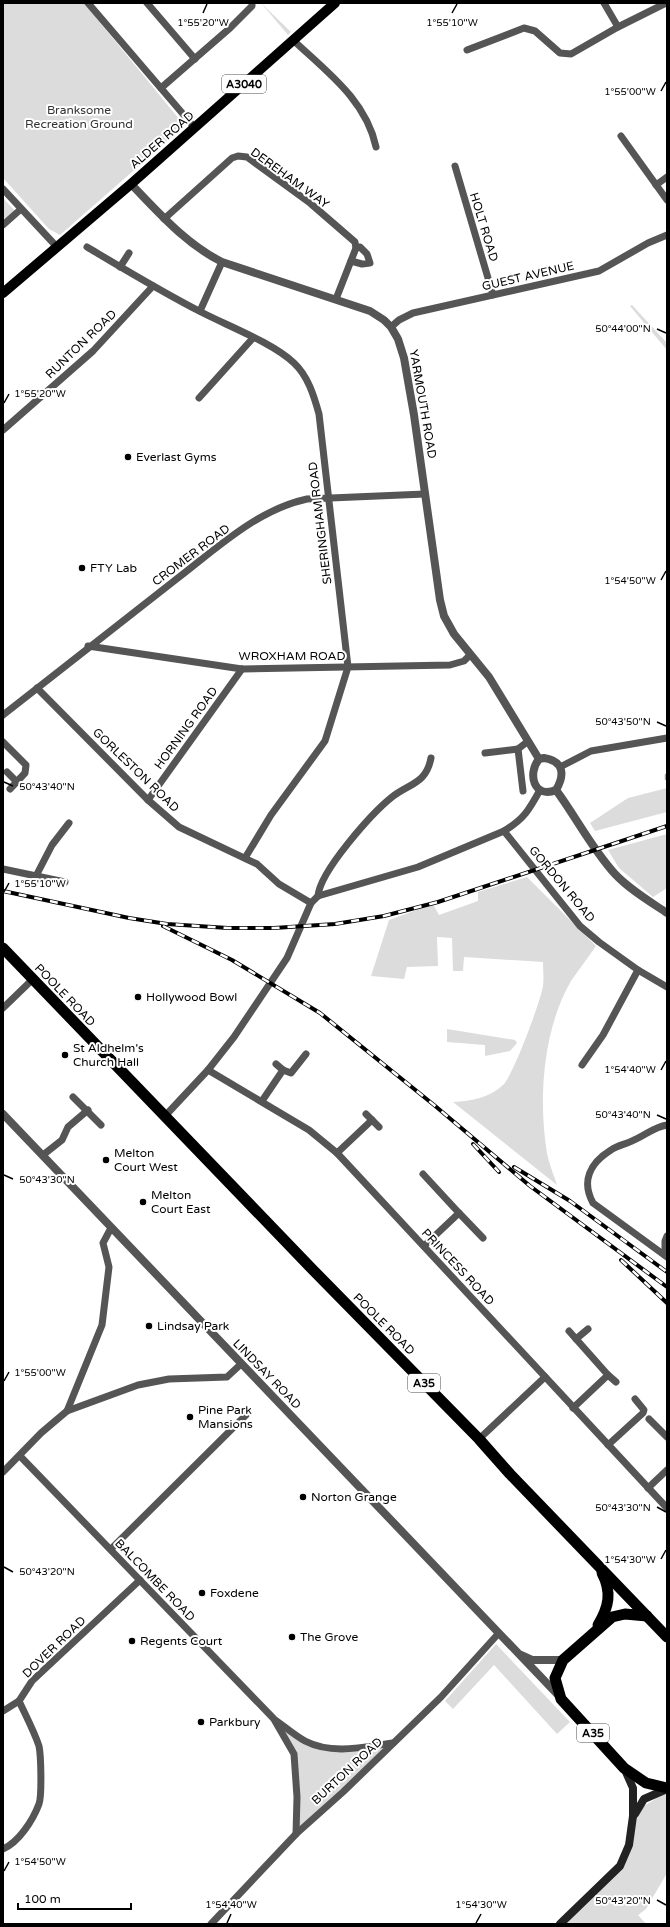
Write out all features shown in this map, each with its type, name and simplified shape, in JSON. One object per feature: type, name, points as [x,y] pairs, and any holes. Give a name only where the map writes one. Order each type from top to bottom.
[{"type":"highway","name":"POOLE ROAD","points":[[3,948],[32,980],[314,1271],[479,1439],[510,1474],[647,1616]]},
{"type":"highway","name":"POOLE ROAD","points":[[593,1633],[609,1603],[609,1592],[606,1581],[596,1562]]},
{"type":"highway","name":"A35","points":[[667,1637],[647,1616],[618,1615],[612,1617],[563,1660],[555,1678],[562,1699],[624,1768],[646,1784],[667,1788]]},
{"type":"main road","name":"ALDER ROAD","points":[[3,293],[131,184],[335,3]]},
{"type":"main road","points":[[560,1924],[620,1866],[628,1845],[633,1816],[633,1788],[624,1768]]},
{"type":"main road","points":[[633,1816],[644,1798],[667,1788]]},
{"type":"street","points":[[88,3],[195,128]]},
{"type":"street","points":[[147,3],[195,59]]},
{"type":"street","points":[[161,88],[230,28],[252,6],[252,3]]},
{"type":"street","points":[[604,3],[618,27]]},
{"type":"street","points":[[467,50],[478,43],[524,28],[535,31],[560,53],[571,54],[618,27],[666,3]]},
{"type":"street","points":[[293,40],[357,103],[374,138],[376,148]]},
{"type":"street","points":[[621,136],[667,200]]},
{"type":"street","name":"DEREHAM WAY","points":[[164,219],[232,158],[243,156],[310,203],[355,242],[356,248],[360,247],[364,250],[370,263],[362,264],[351,261]]},
{"type":"street","name":"HOLT ROAD","points":[[455,166],[493,295]]},
{"type":"street","points":[[656,185],[667,177]]},
{"type":"street","name":"YARMOUTH ROAD","points":[[131,184],[164,219],[202,252],[222,262],[370,311],[384,320],[391,328],[398,339],[404,358],[440,600],[449,626],[460,644],[489,677],[527,742],[539,759]]},
{"type":"street","points":[[3,189],[57,247]]},
{"type":"street","points":[[3,225],[21,209]]},
{"type":"street","name":"GUEST AVENUE","points":[[391,328],[399,320],[413,313],[600,271],[648,243],[667,235]]},
{"type":"street","name":"SHERINGHAM ROAD","points":[[87,247],[200,312],[276,350],[294,363],[306,378],[314,397],[318,414],[348,667],[331,725],[322,746],[271,815],[245,858]]},
{"type":"street","points":[[336,299],[356,248]]},
{"type":"street","points":[[120,267],[129,253]]},
{"type":"street","points":[[200,312],[222,262]]},
{"type":"street","name":"RUNTON ROAD","points":[[3,430],[92,351],[153,286]]},
{"type":"street","points":[[199,398],[253,338]]},
{"type":"street","name":"CROMER ROAD","points":[[3,715],[88,646],[254,520],[288,503],[307,499],[425,494]]},
{"type":"street","name":"WROXHAM ROAD","points":[[88,646],[242,669],[456,665],[464,661],[470,655]]},
{"type":"street","name":"HORNING ROAD","points":[[148,800],[242,669]]},
{"type":"street","name":"GORLESTON ROAD","points":[[37,688],[148,800],[179,827],[245,858],[265,870],[286,889],[311,903]]},
{"type":"street","points":[[560,767],[591,751],[667,738]]},
{"type":"street","points":[[3,742],[26,764],[25,773],[10,789]]},
{"type":"street","points":[[485,753],[518,749],[527,742]]},
{"type":"street","points":[[518,749],[523,791]]},
{"type":"street","points":[[318,896],[319,890],[333,864],[356,833],[393,796],[424,776],[430,758]]},
{"type":"street","points":[[539,759],[551,759],[560,767],[562,778],[556,790],[546,793],[535,785],[533,778],[534,766],[539,759]]},
{"type":"street","points":[[7,772],[18,782]]},
{"type":"street","points":[[163,1114],[208,1070],[234,1037],[287,958],[311,903],[318,896],[418,867],[504,831],[516,824],[527,814],[540,790]]},
{"type":"street","points":[[556,790],[596,850],[615,874],[640,895],[667,913]]},
{"type":"street","points":[[36,876],[52,845],[69,823]]},
{"type":"street","name":"GORDON ROAD","points":[[504,831],[580,926],[599,942],[638,970],[667,986]]},
{"type":"street","points":[[3,869],[65,882]]},
{"type":"street","points":[[582,1065],[603,1036],[638,970]]},
{"type":"street","points":[[3,1008],[32,980]]},
{"type":"street","points":[[276,1064],[291,1074],[306,1054]]},
{"type":"street","name":"PRINCESS ROAD","points":[[208,1070],[309,1130],[338,1153],[667,1508]]},
{"type":"street","points":[[262,1101],[283,1070]]},
{"type":"street","points":[[73,1097],[101,1124]]},
{"type":"street","points":[[43,1155],[62,1140],[68,1127],[88,1110]]},
{"type":"street","name":"LINDSAY ROAD","points":[[3,1114],[498,1634],[562,1699]]},
{"type":"street","points":[[366,1114],[379,1126]]},
{"type":"street","points":[[338,1153],[372,1120]]},
{"type":"street","points":[[666,1256],[594,1203],[588,1193],[587,1179],[597,1161],[612,1149],[635,1140],[657,1126],[667,1125]]},
{"type":"street","points":[[423,1174],[483,1238]]},
{"type":"street","points":[[424,1246],[459,1213]]},
{"type":"street","points":[[67,1411],[102,1325],[109,1267],[103,1243],[112,1228]]},
{"type":"street","points":[[666,1256],[665,1241],[667,1236]]},
{"type":"street","points":[[576,1339],[588,1329]]},
{"type":"street","points":[[569,1331],[616,1382]]},
{"type":"street","points":[[3,1472],[41,1433],[67,1411],[138,1385],[169,1378],[227,1377],[241,1364]]},
{"type":"street","points":[[573,1408],[608,1375]]},
{"type":"street","points":[[479,1439],[545,1377]]},
{"type":"street","points":[[608,1445],[643,1413],[644,1410],[634,1399]]},
{"type":"street","points":[[110,1549],[246,1415]]},
{"type":"street","points":[[650,1419],[667,1436]]},
{"type":"street","name":"BALCOMBE ROAD","points":[[20,1456],[274,1719],[304,1741],[331,1750],[362,1748],[393,1743]]},
{"type":"street","points":[[648,1488],[667,1470]]},
{"type":"street","name":"DOVER ROAD","points":[[19,1701],[32,1681],[140,1580]]},
{"type":"street","name":"BURTON ROAD","points":[[211,1924],[296,1834],[441,1697],[498,1634]]},
{"type":"street","name":"LINDSAY ROAD","points":[[514,1650],[532,1660],[563,1660]]},
{"type":"street","points":[[3,1711],[19,1701],[39,1748],[41,1775],[40,1803],[26,1827],[10,1845],[3,1849]]},
{"type":"street","name":"BALCOMBE ROAD","points":[[274,1719],[294,1754],[297,1797],[296,1834]]},
{"type":"green space","name":"Branksome Recreation Ground","points":[[3,3],[84,3],[184,125],[60,235],[49,229],[3,178]]},
{"type":"green space","points":[[261,3],[291,32],[288,35]]},
{"type":"green space","points":[[3,198],[15,211],[3,222]]},
{"type":"green space","points":[[632,305],[667,343],[667,350],[630,306]]},
{"type":"green space","points":[[667,788],[667,812],[595,831],[590,823],[628,798]]},
{"type":"green space","points":[[667,834],[667,888],[653,897],[619,868],[608,850]]},
{"type":"green space","points":[[527,877],[596,946],[571,981],[562,1000],[554,1021],[545,1065],[543,1088],[544,1132],[547,1153],[557,1185],[453,1102],[473,1100],[486,1096],[498,1089],[508,1079],[526,1037],[541,994],[543,986],[543,962],[464,957],[463,971],[453,971],[452,938],[437,937],[438,966],[407,967],[404,979],[371,976],[389,920],[433,904],[439,915],[478,901],[478,892]]},
{"type":"green space","points":[[447,1029],[515,1040],[517,1043],[510,1051],[485,1056],[485,1045],[447,1042]]},
{"type":"green space","points":[[496,1644],[570,1722],[557,1734],[494,1665],[453,1709],[445,1701]]},
{"type":"green space","points":[[276,1720],[304,1741],[331,1750],[393,1743],[296,1834],[294,1754]]},
{"type":"green space","points":[[667,1792],[667,1873],[646,1909],[638,1915],[646,1924],[560,1924],[620,1866],[633,1816],[644,1806]]},
{"type":"railway","points":[[3,891],[129,918],[167,924],[228,928],[274,928],[335,924],[384,916],[438,902],[667,826]]},
{"type":"railway","points":[[163,926],[232,960],[320,1013],[434,1105],[530,1186],[667,1287]]},
{"type":"railway","points":[[473,1144],[499,1172]]},
{"type":"railway","points":[[514,1167],[570,1201],[667,1272]]},
{"type":"railway","points":[[621,1260],[667,1303]]},
{"type":"place","name":"Everlast Gyms","points":[[128,457]]},
{"type":"place","name":"FTY Lab","points":[[82,568]]},
{"type":"place","name":"Hollywood Bowl","points":[[138,997]]},
{"type":"place","name":"St Aldhelm's Church Hall","points":[[65,1055]]},
{"type":"place","name":"Melton Court West","points":[[106,1160]]},
{"type":"place","name":"Melton Court East","points":[[143,1202]]},
{"type":"place","name":"Lindsay Park","points":[[149,1326]]},
{"type":"place","name":"Pine Park Mansions","points":[[190,1417]]},
{"type":"place","name":"Norton Grange","points":[[303,1497]]},
{"type":"place","name":"Foxdene","points":[[202,1593]]},
{"type":"place","name":"The Grove","points":[[292,1637]]},
{"type":"place","name":"Regents Court","points":[[132,1641]]},
{"type":"place","name":"Parkbury","points":[[201,1722]]}]
